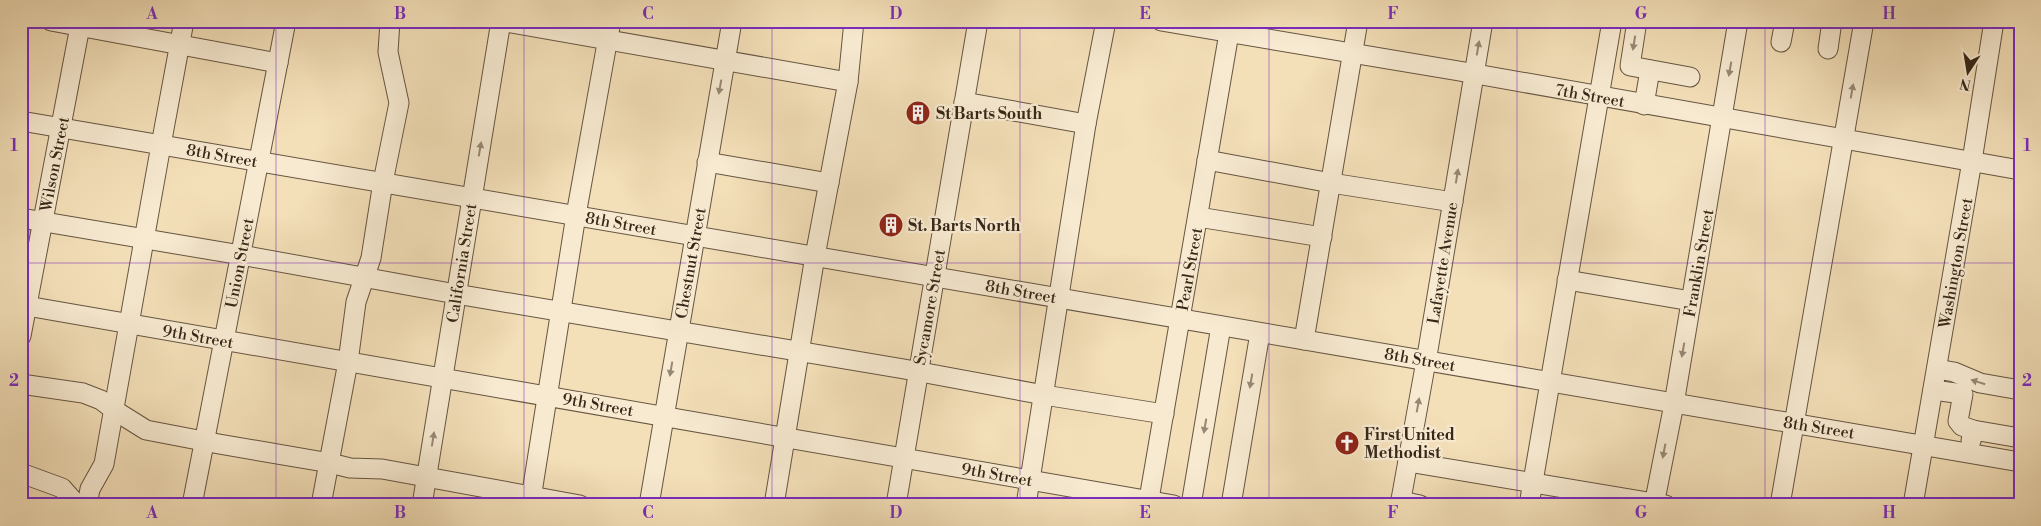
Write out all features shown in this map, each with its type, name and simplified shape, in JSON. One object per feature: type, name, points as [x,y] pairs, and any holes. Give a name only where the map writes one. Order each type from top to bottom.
[{"type":"street","points":[[51,21],[80,24],[278,63]]},
{"type":"street","points":[[86,505],[90,489],[104,464],[160,145],[184,21]]},
{"type":"street","name":"Union Street","points":[[192,505],[286,21]]},
{"type":"street","points":[[321,505],[348,362],[356,302],[372,258],[399,104],[388,52],[390,21]]},
{"type":"street","points":[[501,21],[848,82]]},
{"type":"street","name":"California Street","points":[[422,505],[501,21]]},
{"type":"street","points":[[531,501],[576,215],[611,21]]},
{"type":"street","name":"Chestnut Street","points":[[649,505],[732,21]]},
{"type":"street","points":[[774,505],[815,256],[848,82],[854,21]]},
{"type":"street","name":"Sycamore Street","points":[[896,505],[978,21]]},
{"type":"street","points":[[1026,505],[1086,124],[1106,21]]},
{"type":"street","name":"7th Street","points":[[1161,21],[2020,170]]},
{"type":"street","points":[[1304,340],[1358,21]]},
{"type":"street","name":"Lafayette Avenue","points":[[1400,503],[1483,21]]},
{"type":"street","points":[[1529,505],[1612,21]]},
{"type":"street","points":[[1637,21],[1630,66],[1690,77]]},
{"type":"street","name":"Franklin Street","points":[[1659,504],[1738,21]]},
{"type":"street","points":[[1781,42],[1785,21]]},
{"type":"street","points":[[1828,49],[1832,21]]},
{"type":"street","points":[[1780,505],[1864,21]]},
{"type":"street","name":"Washington Street","points":[[1913,505],[1972,162],[1994,21]]},
{"type":"street","name":"Wilson Street","points":[[21,336],[24,305],[43,222],[80,24]]},
{"type":"street","name":"Pearl Street","points":[[1149,503],[1228,33]]},
{"type":"street","points":[[1644,104],[1650,70]]},
{"type":"street","points":[[964,102],[1086,124]]},
{"type":"street","name":"8th Street","points":[[21,121],[935,276],[1180,320],[1426,360],[1674,404],[1924,444],[2017,462]]},
{"type":"street","points":[[1207,160],[1331,183],[1453,202]]},
{"type":"street","points":[[707,162],[829,183]]},
{"type":"street","points":[[1198,217],[1322,237]]},
{"type":"street","points":[[21,218],[678,332],[799,351],[1044,396],[1164,414]]},
{"type":"street","points":[[1567,280],[1691,301]]},
{"type":"street","name":"9th Street","points":[[24,305],[224,341],[786,436],[1149,503],[1174,505]]},
{"type":"street","points":[[1191,505],[1221,326]]},
{"type":"street","points":[[1231,505],[1260,333]]},
{"type":"street","points":[[1937,369],[1954,372],[1980,384],[2020,390]]},
{"type":"street","points":[[21,384],[83,393],[101,400],[146,430],[350,468],[382,468],[531,501],[580,505]]},
{"type":"street","points":[[1933,390],[1964,394],[1969,453]]},
{"type":"street","points":[[1928,417],[2020,439],[2017,462]]},
{"type":"street","points":[[1408,462],[1659,504]]},
{"type":"street","points":[[21,473],[62,488],[77,505]]},
{"type":"street","points":[[1400,503],[1420,505]]},
{"type":"green space","points":[[21,223],[34,225],[21,294]]},
{"type":"place","name":"St Barts South","points":[[918,113]]},
{"type":"place","name":"St. Barts North","points":[[891,225]]},
{"type":"place","name":"First United Methodist","points":[[1347,443]]}]
